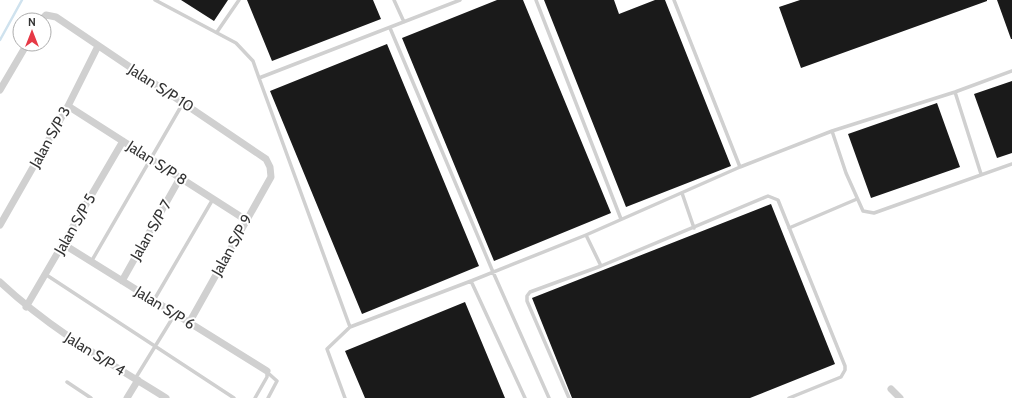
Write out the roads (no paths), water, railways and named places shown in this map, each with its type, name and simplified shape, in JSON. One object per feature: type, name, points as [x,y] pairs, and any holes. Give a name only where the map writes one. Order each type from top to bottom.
[{"type":"street","name":"Jalan S/P 10","points":[[52,17],[56,17],[266,159],[270,167]]},
{"type":"street","name":"Jalan S/P 3","points":[[0,225],[68,106],[98,46]]},
{"type":"street","points":[[0,90],[22,52]]},
{"type":"street","name":"Jalan S/P 8","points":[[68,106],[246,220]]},
{"type":"street","name":"Jalan S/P 5","points":[[26,307],[123,141]]},
{"type":"street","name":"Jalan S/P 9","points":[[189,323],[271,177],[270,167]]},
{"type":"street","name":"Jalan S/P 7","points":[[122,281],[180,178]]},
{"type":"street","name":"Jalan S/P 6","points":[[63,244],[268,372]]},
{"type":"street","name":"Jalan S/P 4","points":[[0,282],[26,307],[62,333],[166,398]]},
{"type":"street","points":[[127,398],[136,380]]},
{"type":"street","points":[[891,389],[900,398]]},
{"type":"lane","points":[[155,0],[236,43],[253,61],[350,327]]},
{"type":"lane","points":[[217,32],[239,0]]},
{"type":"lane","points":[[394,0],[404,22]]},
{"type":"lane","points":[[260,78],[460,0]]},
{"type":"lane","points":[[536,0],[621,219]]},
{"type":"lane","points":[[674,0],[740,167]]},
{"type":"lane","points":[[390,28],[493,272],[549,398]]},
{"type":"lane","points":[[345,398],[327,349],[350,327],[586,235],[682,194],[740,167],[832,131],[955,92],[1012,71]]},
{"type":"lane","points":[[955,92],[981,174]]},
{"type":"lane","points":[[91,262],[183,103]]},
{"type":"lane","points":[[832,131],[857,199],[863,211],[874,212],[1012,164]]},
{"type":"lane","points":[[682,194],[694,228]]},
{"type":"lane","points":[[569,398],[527,296],[530,292],[601,266],[768,196],[778,200],[845,366],[845,370],[841,376],[789,398]]},
{"type":"lane","points":[[153,300],[213,199]]},
{"type":"lane","points":[[789,228],[857,199]]},
{"type":"lane","points":[[586,235],[601,266]]},
{"type":"lane","points":[[45,274],[154,347],[234,398]]},
{"type":"lane","points":[[471,281],[525,398]]},
{"type":"lane","points":[[136,380],[154,347],[175,314]]},
{"type":"lane","points":[[255,398],[268,372],[277,382],[268,398]]},
{"type":"lane","points":[[67,382],[91,398]]},
{"type":"waterway","points":[[0,40],[22,0]]}]
